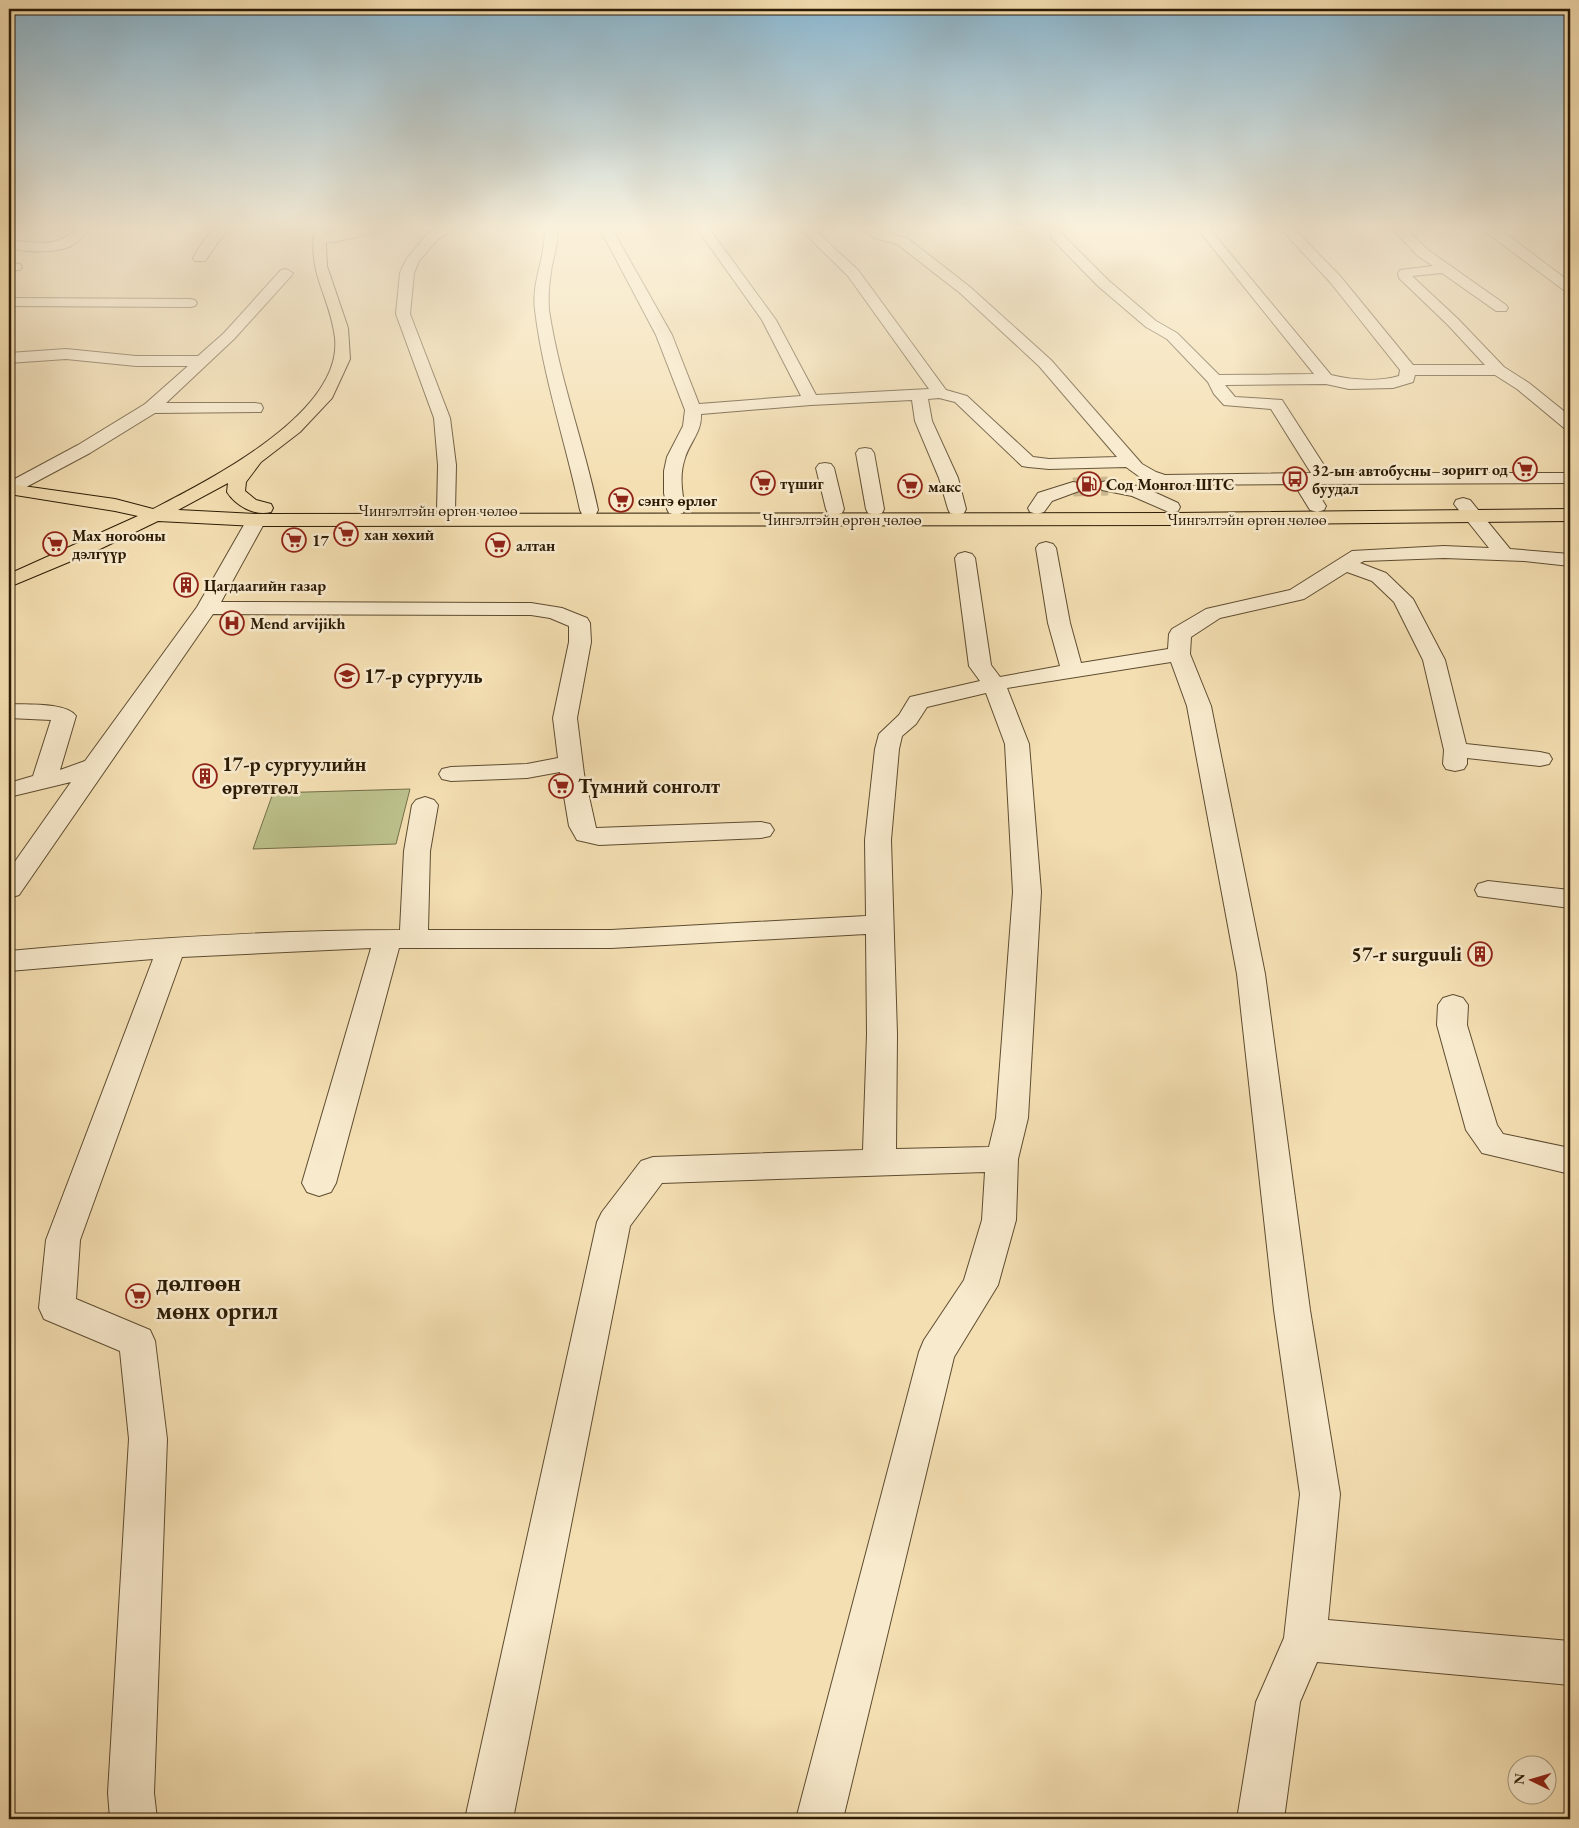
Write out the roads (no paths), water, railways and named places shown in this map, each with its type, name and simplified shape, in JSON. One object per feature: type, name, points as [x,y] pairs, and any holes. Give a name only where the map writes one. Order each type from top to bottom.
[{"type":"main road","points":[[9,581],[209,487],[259,455],[307,417],[332,386],[341,365],[344,347],[342,333],[335,312]]},
{"type":"main road","points":[[259,455],[240,477],[235,486],[236,492],[242,499],[260,514]]},
{"type":"main road","name":"Чингэлтэйн өргөн чөлөө","points":[[9,489],[115,505],[155,514],[1186,519],[1468,510],[1570,503]]},
{"type":"main road","name":"Чингэлтэйн өргөн чөлөө","points":[[115,505],[173,505],[260,514],[676,509],[1317,506],[1570,515]]},
{"type":"street","points":[[9,489],[84,449],[151,408],[204,361],[251,312]]},
{"type":"street","points":[[403,312],[442,418],[447,465],[446,511]]},
{"type":"street","points":[[543,312],[562,403],[580,463],[589,510]]},
{"type":"street","points":[[652,312],[664,335],[693,410],[693,429],[674,464],[672,483],[676,509]]},
{"type":"street","points":[[763,312],[811,400]]},
{"type":"street","points":[[881,312],[940,393]]},
{"type":"street","points":[[987,312],[1045,363],[1130,462],[1150,476],[1165,480],[1570,478]]},
{"type":"street","points":[[1137,312],[1151,324],[1172,336],[1215,380],[1220,390],[1230,402],[1276,404],[1323,478]]},
{"type":"street","points":[[1272,312],[1326,379]]},
{"type":"street","points":[[1215,380],[1326,379],[1349,384],[1393,383],[1407,379],[1408,370],[1362,312]]},
{"type":"street","points":[[1443,312],[1498,370],[1523,386],[1570,424]]},
{"type":"street","points":[[9,358],[66,354],[121,360],[204,361]]},
{"type":"street","points":[[1408,370],[1498,370]]},
{"type":"street","points":[[693,410],[811,400],[940,393],[961,399],[1028,462],[1042,464],[1130,462]]},
{"type":"street","points":[[920,395],[921,413],[948,476],[958,508]]},
{"type":"street","points":[[151,408],[255,408]]},
{"type":"street","points":[[865,453],[875,509]]},
{"type":"street","points":[[825,468],[835,509]]},
{"type":"street","points":[[1300,478],[1317,506]]},
{"type":"street","points":[[1108,486],[1136,491],[1171,507]]},
{"type":"street","points":[[1036,508],[1045,497],[1073,487]]},
{"type":"street","points":[[9,499],[35,493]]},
{"type":"street","points":[[1468,510],[1504,554]]},
{"type":"street","points":[[9,889],[94,766],[208,608],[260,514]]},
{"type":"street","points":[[1046,548],[1059,623],[1072,671]]},
{"type":"street","points":[[1261,1819],[1278,1702],[1305,1639],[1320,1494],[1292,1310],[1252,974],[1199,706],[1179,654],[1180,634],[1214,613],[1296,595],[1359,555],[1444,552],[1504,554],[1570,560]]},
{"type":"street","points":[[820,1819],[937,1352],[980,1285],[999,1220],[1002,1160],[1012,1118],[1027,892],[1018,744],[994,684],[980,666],[965,558]]},
{"type":"street","points":[[1345,564],[1380,577],[1403,599],[1434,660],[1455,757],[1540,759]]},
{"type":"street","points":[[208,608],[531,608],[555,612],[579,622],[580,642],[565,718],[570,763],[582,826],[586,834],[599,838],[761,830]]},
{"type":"street","points":[[878,1162],[882,1034],[878,840],[887,749],[891,734],[908,719],[918,702],[994,684],[1179,654]]},
{"type":"street","points":[[9,711],[56,713],[64,716],[44,781]]},
{"type":"street","points":[[451,774],[527,771],[570,763]]},
{"type":"street","points":[[9,790],[75,773],[94,766]]},
{"type":"street","points":[[319,1183],[401,939],[425,805]]},
{"type":"street","points":[[1488,890],[1570,899]]},
{"type":"street","points":[[9,961],[171,948],[401,939],[611,939],[880,924]]},
{"type":"street","points":[[133,1819],[131,1793],[148,1440],[137,1341],[57,1308],[63,1240],[171,948]]},
{"type":"street","points":[[1453,1005],[1452,1024],[1482,1130],[1493,1144],[1570,1161]]},
{"type":"street","points":[[489,1819],[614,1222],[653,1170],[878,1162],[1002,1160]]},
{"type":"street","points":[[1305,1639],[1570,1663]]},
{"type":"tunnel","points":[[1073,487],[1108,486]]},
{"type":"place","name":"зоригт од","points":[[1525,469]]},
{"type":"place","name":"32-ын автобусны буудал","points":[[1295,479]]},
{"type":"place","name":"түшиг","points":[[763,483]]},
{"type":"place","name":"Сод Монгол ШТС","points":[[1089,484]]},
{"type":"place","name":"макс","points":[[910,486]]},
{"type":"place","name":"сэнгэ өрлөг","points":[[621,500]]},
{"type":"place","name":"хан хөхий","points":[[346,534]]},
{"type":"place","name":"17","points":[[294,540]]},
{"type":"place","name":"Мах ногооны дэлгүүр","points":[[55,544]]},
{"type":"place","name":"алтан","points":[[498,545]]},
{"type":"place","name":"Цагдаагийн газар","points":[[186,585]]},
{"type":"place","name":"Mend arvijikh","points":[[232,623]]},
{"type":"place","name":"17-р сургууль","points":[[347,676]]},
{"type":"place","name":"17-р сургуулийн өргөтгөл","points":[[205,776]]},
{"type":"place","name":"Түмний сонголт","points":[[561,786]]},
{"type":"place","name":"57-r surguuli","points":[[1480,954]]},
{"type":"place","name":"дөлгөөн мөнх оргил","points":[[138,1296]]}]
